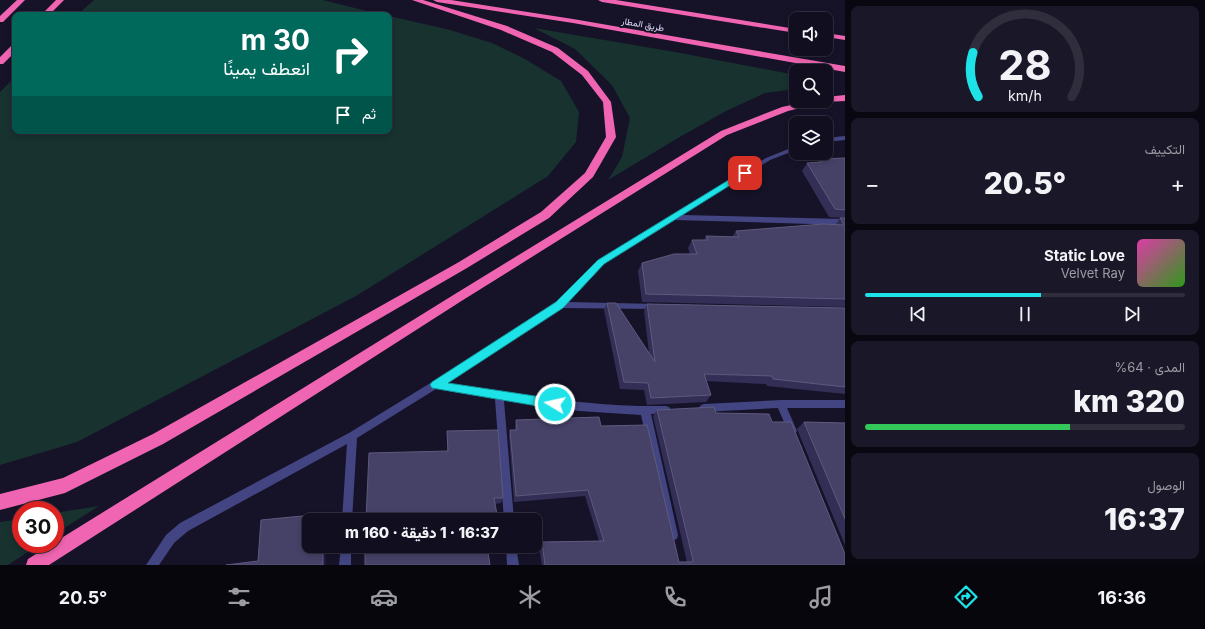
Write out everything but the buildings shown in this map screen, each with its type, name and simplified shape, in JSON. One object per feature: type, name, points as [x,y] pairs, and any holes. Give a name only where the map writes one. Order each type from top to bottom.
[{"type":"highway","points":[[0,14],[20,0]]},
{"type":"highway","points":[[0,20],[20,0]]},
{"type":"highway","points":[[48,12],[60,0]]},
{"type":"highway","points":[[0,502],[65,485],[158,439],[488,250],[545,215],[589,175],[611,137],[607,102],[585,73],[555,50],[504,28],[416,0]]},
{"type":"highway","name":"طريق المطار","points":[[437,0],[573,21],[845,69]]},
{"type":"highway","name":"طريق المطار","points":[[602,0],[789,30]]},
{"type":"highway","points":[[653,0],[731,20]]},
{"type":"highway","points":[[833,36],[845,38]]},
{"type":"highway","points":[[0,62],[12,49]]},
{"type":"highway","points":[[833,99],[845,98]]},
{"type":"highway","points":[[34,565],[452,301],[724,133],[789,108]]},
{"type":"street","points":[[833,139],[845,138]]},
{"type":"street","points":[[152,565],[170,539],[184,527],[352,436],[435,385],[559,305],[601,262],[768,159],[789,151]]},
{"type":"street","points":[[675,217],[845,222]]},
{"type":"street","points":[[559,305],[662,307]]},
{"type":"street","points":[[435,385],[583,408],[645,411],[677,409]]},
{"type":"street","points":[[499,396],[508,513]]},
{"type":"street","points":[[693,408],[780,404],[845,404]]},
{"type":"street","points":[[780,404],[795,440]]},
{"type":"street","points":[[645,411],[674,542]]},
{"type":"street","points":[[348,513],[352,436]]},
{"type":"street","points":[[345,565],[346,553]]},
{"type":"street","points":[[512,553],[513,565]]},
{"type":"green space","points":[[94,0],[323,0],[371,12],[80,12]]},
{"type":"green space","points":[[392,17],[450,30],[492,43],[525,59],[561,81],[579,112],[576,142],[548,176],[356,296],[77,442],[0,465],[0,92],[12,80],[12,134],[392,134]]},
{"type":"green space","points":[[534,28],[675,52],[789,74],[789,90],[765,93],[726,111],[608,180],[622,157],[630,118],[612,85],[575,49]]},
{"type":"green space","points":[[99,506],[64,528],[64,512]]},
{"type":"green space","points":[[12,520],[12,553],[26,553],[8,565],[0,565],[0,522]]},
{"type":"route","points":[[555,404],[435,385],[559,305],[601,262],[745,173]]}]
